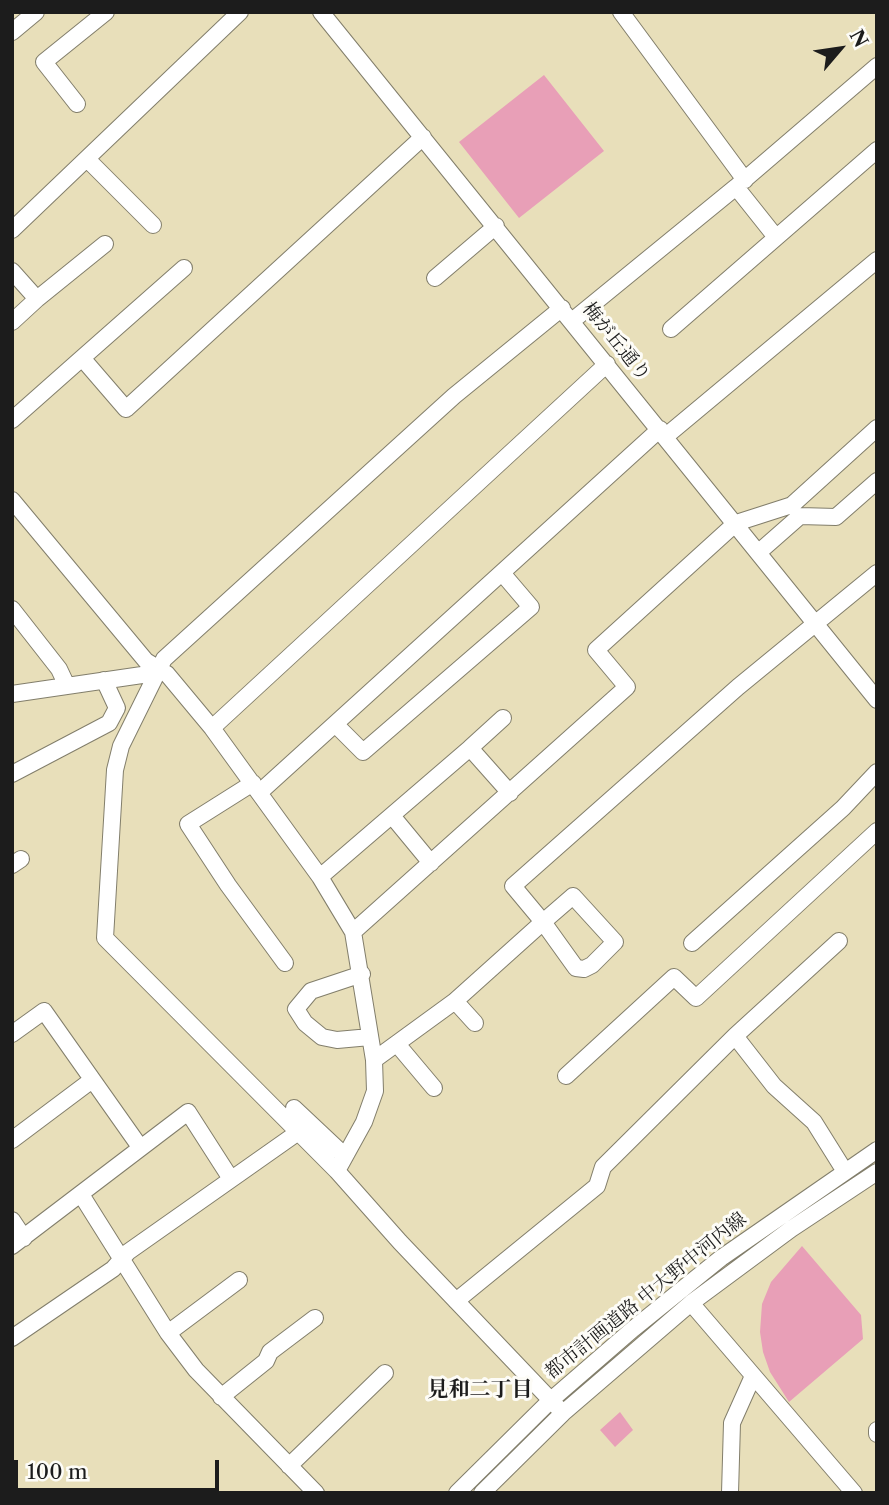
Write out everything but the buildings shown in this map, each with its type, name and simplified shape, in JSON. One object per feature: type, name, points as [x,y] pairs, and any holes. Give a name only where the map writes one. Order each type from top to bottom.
[{"type":"street","points":[[12,32],[36,12]]},
{"type":"street","points":[[77,104],[44,62],[106,12]]},
{"type":"street","points":[[12,230],[240,12]]},
{"type":"street","name":"梅が丘通り","points":[[321,12],[877,699]]},
{"type":"street","points":[[621,12],[775,236]]},
{"type":"street","points":[[12,694],[142,675],[158,668],[454,396],[567,315],[741,183],[877,66]]},
{"type":"street","points":[[82,358],[126,410],[423,137]]},
{"type":"street","points":[[671,329],[877,150]]},
{"type":"street","points":[[87,159],[153,226]]},
{"type":"street","points":[[435,278],[496,226]]},
{"type":"street","points":[[12,322],[105,244]]},
{"type":"street","points":[[285,963],[228,885],[188,824],[256,788],[335,724],[502,573],[663,433],[877,260]]},
{"type":"street","points":[[12,420],[184,268]]},
{"type":"street","points":[[12,271],[37,299]]},
{"type":"street","points":[[212,728],[607,364]]},
{"type":"street","points":[[353,932],[627,687],[596,650],[736,523],[792,505],[877,428]]},
{"type":"street","points":[[759,552],[800,516],[836,517],[877,481]]},
{"type":"street","points":[[12,500],[146,661],[167,674],[212,728],[320,877],[353,932],[374,1060],[374,1091],[364,1122],[337,1171]]},
{"type":"street","points":[[335,724],[363,752],[531,607],[502,573]]},
{"type":"street","points":[[374,1060],[455,1001],[544,922],[573,896],[615,942],[592,965],[576,968],[544,922],[513,886],[815,622],[877,573]]},
{"type":"street","points":[[12,609],[59,669],[67,686]]},
{"type":"street","points":[[158,668],[121,746],[115,770],[105,938],[337,1171],[563,1413]]},
{"type":"street","points":[[12,774],[109,723],[117,708],[104,680]]},
{"type":"street","points":[[320,877],[393,817],[503,718]]},
{"type":"street","points":[[470,748],[510,793]]},
{"type":"street","points":[[692,943],[843,808],[877,772]]},
{"type":"street","points":[[393,817],[431,863]]},
{"type":"street","points":[[566,1076],[674,977],[696,998],[877,831]]},
{"type":"street","points":[[456,1301],[597,1186],[603,1167],[736,1036],[839,941]]},
{"type":"street","points":[[362,974],[311,991],[296,1009],[304,1023],[322,1037],[337,1040],[370,1037]]},
{"type":"street","points":[[455,1001],[475,1023]]},
{"type":"street","points":[[12,1034],[44,1011],[140,1147]]},
{"type":"street","points":[[736,1036],[774,1086],[814,1122],[845,1170]]},
{"type":"street","points":[[397,1044],[434,1088]]},
{"type":"street","points":[[12,1140],[92,1080]]},
{"type":"street","points":[[294,1108],[344,1155]]},
{"type":"street","points":[[12,1220],[18,1242],[82,1196],[89,1186],[188,1112],[231,1179]]},
{"type":"street","points":[[12,1338],[113,1269],[121,1260],[297,1133]]},
{"type":"street","name":"都市計画道路 中大野中河内線","points":[[457,1493],[551,1400],[721,1258],[877,1150]]},
{"type":"street","name":"都市計画道路 中大野中河内線","points":[[487,1491],[563,1413],[691,1303],[791,1229],[877,1172]]},
{"type":"street","points":[[82,1196],[168,1334],[221,1397],[316,1493]]},
{"type":"street","points":[[168,1334],[239,1280]]},
{"type":"street","points":[[691,1303],[854,1493]]},
{"type":"street","points":[[221,1397],[265,1361],[270,1352],[315,1318]]},
{"type":"street","points":[[289,1466],[385,1373]]},
{"type":"street","points":[[730,1493],[732,1423],[753,1376]]},
{"type":"district","name":"見和二丁目","points":[[480,1390]]}]
